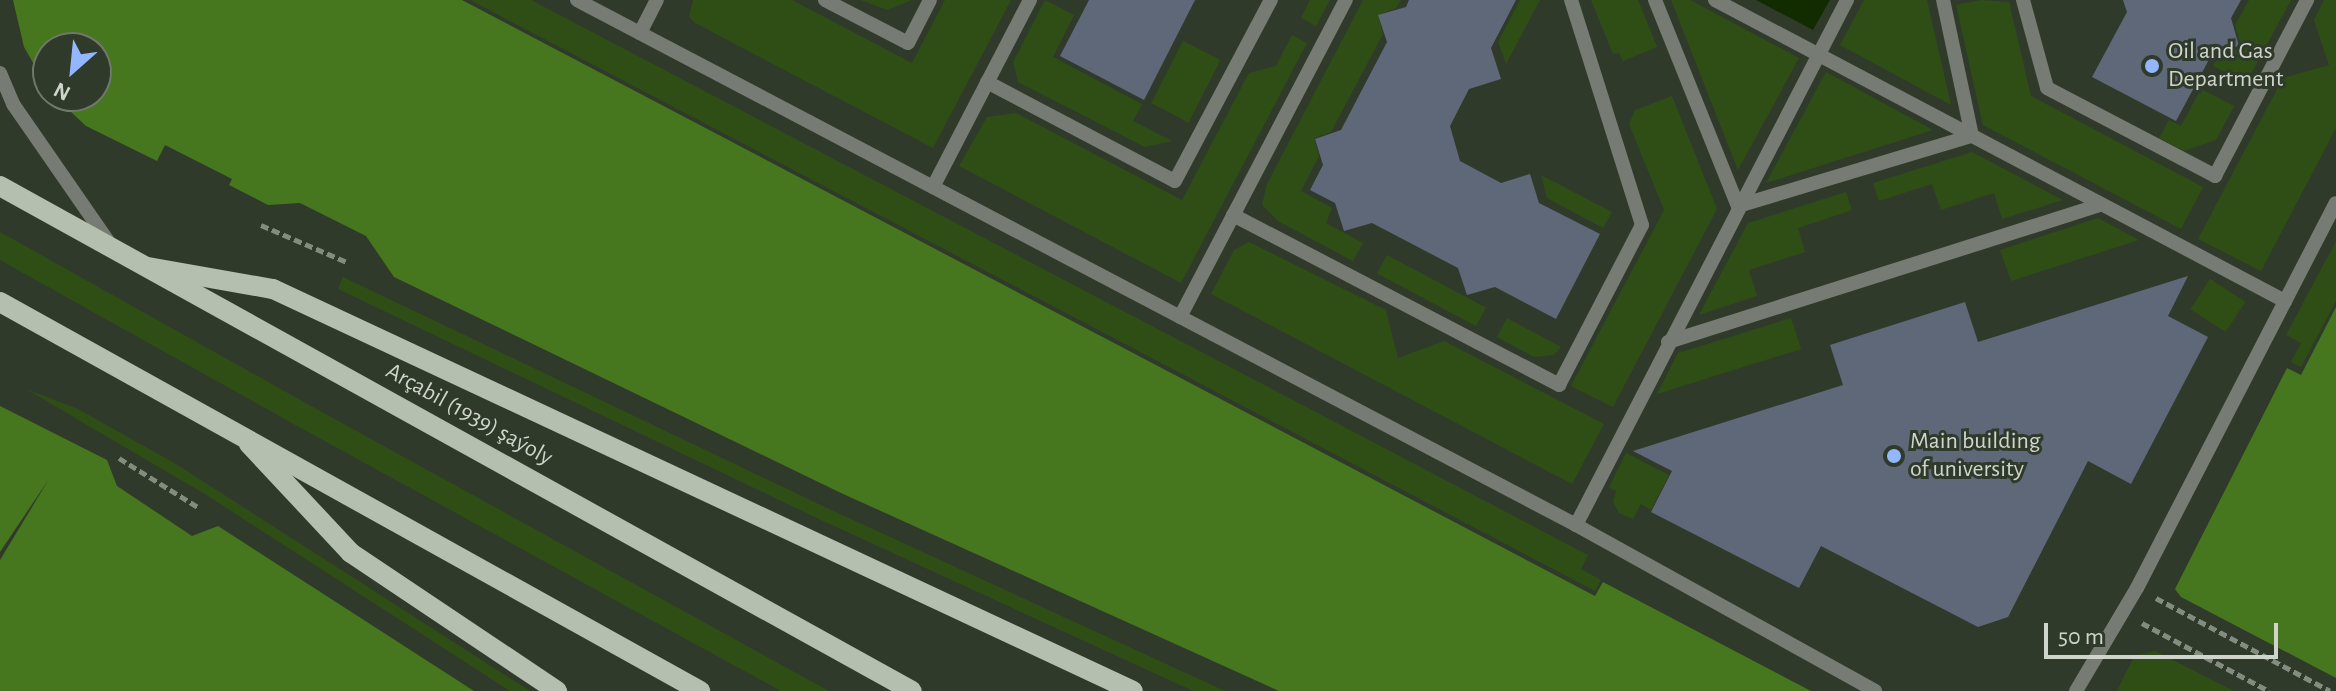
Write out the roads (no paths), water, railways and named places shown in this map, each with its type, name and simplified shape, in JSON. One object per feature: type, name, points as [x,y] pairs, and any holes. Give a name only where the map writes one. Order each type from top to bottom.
[{"type":"main road","name":"Arçabil (1939) şaýoly","points":[[0,186],[912,691]]},
{"type":"main road","points":[[148,267],[273,289],[1133,691]]},
{"type":"main road","points":[[0,302],[235,429],[700,691]]},
{"type":"main road","points":[[235,429],[351,553],[557,691]]},
{"type":"lane","points":[[577,0],[1576,525],[1875,691]]},
{"type":"lane","points":[[640,33],[657,0]]},
{"type":"lane","points":[[825,0],[908,43],[930,0]]},
{"type":"lane","points":[[933,187],[1030,0]]},
{"type":"lane","points":[[987,82],[1175,181],[1271,0]]},
{"type":"lane","points":[[1180,317],[1346,0]]},
{"type":"lane","points":[[1233,215],[1559,385],[1642,225],[1571,0]]},
{"type":"lane","points":[[1655,0],[1738,206]]},
{"type":"lane","points":[[1715,0],[2285,301]]},
{"type":"lane","points":[[1576,525],[1847,0]]},
{"type":"lane","points":[[1943,0],[1972,136]]},
{"type":"lane","points":[[2023,0],[2047,88],[2215,176],[2307,0]]},
{"type":"lane","points":[[0,73],[13,104],[113,248]]},
{"type":"lane","points":[[1738,206],[1972,136]]},
{"type":"lane","points":[[2076,691],[2137,588],[2336,203]]},
{"type":"lane","points":[[1668,342],[2102,204]]},
{"type":"place","name":"Oil and Gas Department","points":[[2152,66]]},
{"type":"place","name":"Main building of university","points":[[1894,456]]}]
